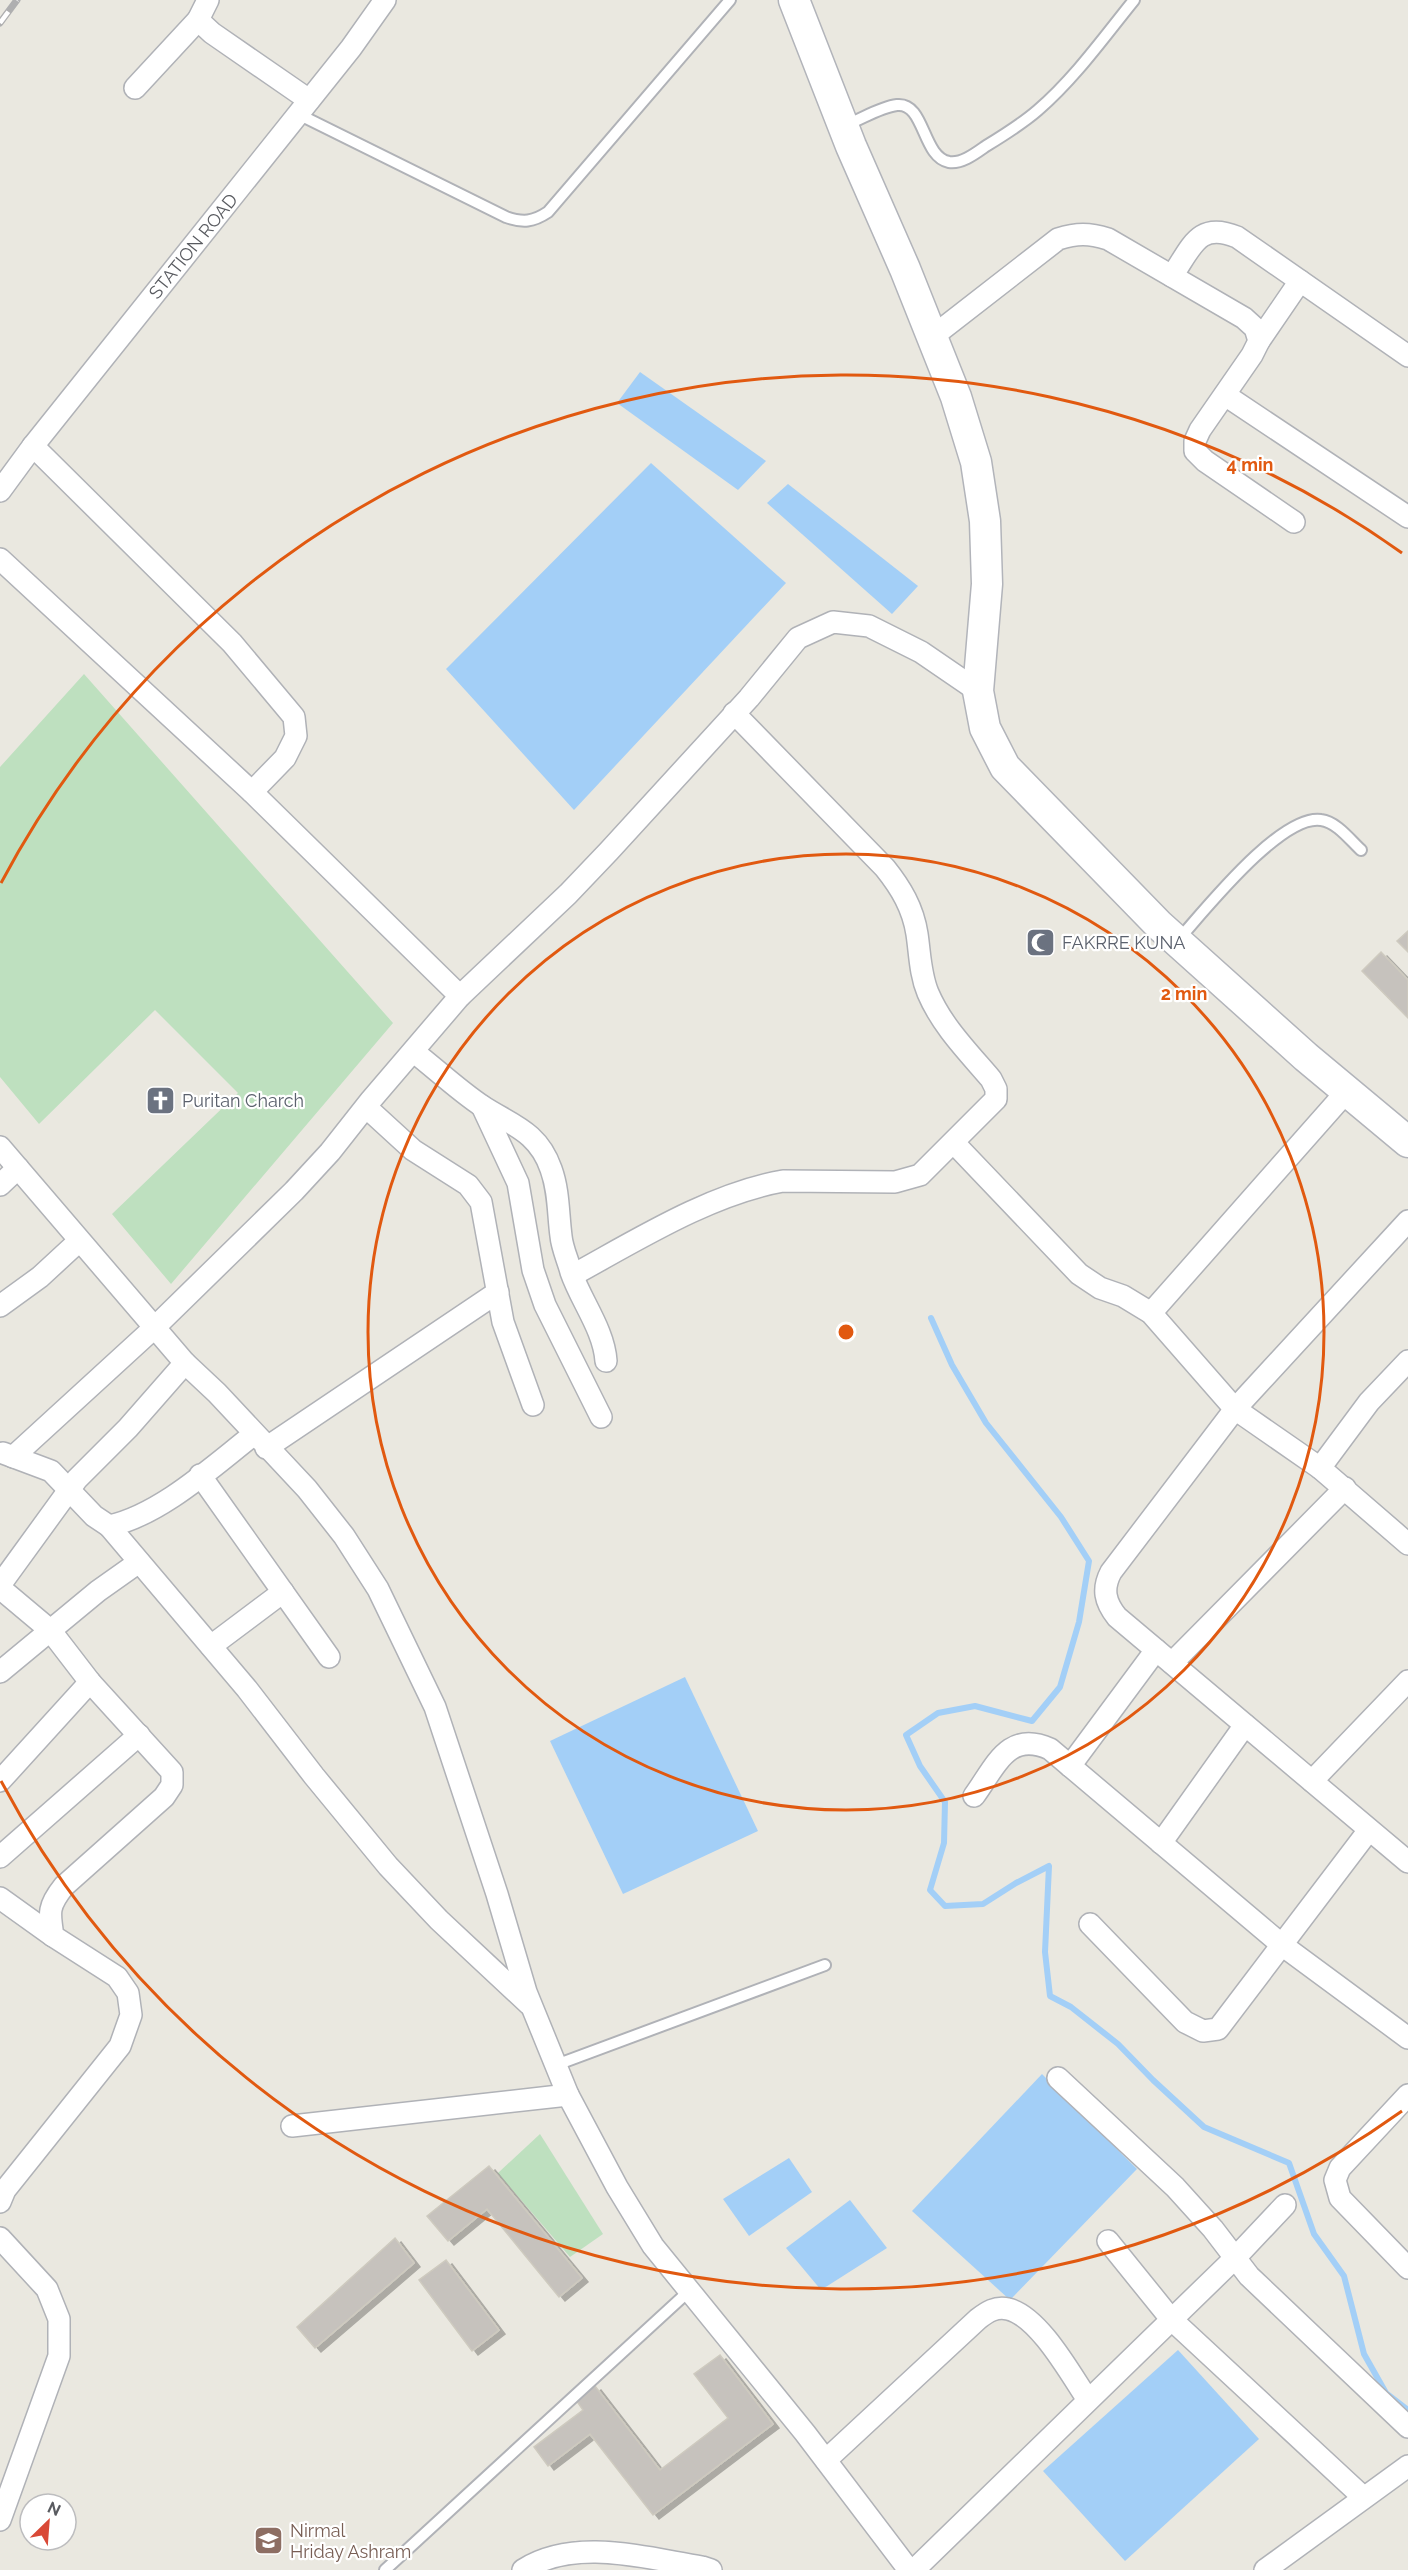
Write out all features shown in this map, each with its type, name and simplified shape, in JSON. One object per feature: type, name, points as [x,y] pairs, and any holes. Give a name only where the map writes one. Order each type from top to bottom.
[{"type":"main road","points":[[797,2],[843,126],[933,337],[956,397],[976,462],[985,521],[987,584],[978,691],[985,728],[1005,767],[1177,941],[1306,1057],[1408,1142]]},
{"type":"street","points":[[135,88],[198,20],[208,0]]},
{"type":"street","name":"STATION ROAD","points":[[0,491],[33,446],[351,48],[385,0]]},
{"type":"street","points":[[198,20],[304,107]]},
{"type":"street","points":[[1172,276],[1198,239],[1210,231],[1222,231],[1237,237],[1408,356]]},
{"type":"street","points":[[933,337],[1041,251],[1058,239],[1077,233],[1093,234],[1108,239],[1244,318],[1255,328],[1259,341]]},
{"type":"street","points":[[1294,522],[1204,461],[1195,451],[1195,441],[1200,430],[1300,281]]},
{"type":"street","points":[[1225,395],[1408,517]]},
{"type":"street","points":[[33,446],[232,643],[294,717],[296,736],[285,758],[252,792]]},
{"type":"street","points":[[0,559],[252,792],[460,996]]},
{"type":"street","points":[[4,1454],[154,1328],[294,1191],[330,1152],[460,996],[568,894],[734,713],[798,638],[833,622],[869,626],[921,652],[978,691]]},
{"type":"street","points":[[573,1275],[667,1223],[767,1184],[783,1181],[895,1182],[908,1180],[932,1166],[996,1099],[996,1089],[991,1079],[947,1027],[928,994],[923,978],[917,932],[909,904],[885,868],[734,713]]},
{"type":"street","points":[[414,1052],[482,1106],[525,1130],[538,1145],[550,1166],[558,1188],[561,1239],[573,1275],[598,1330],[606,1361]]},
{"type":"street","points":[[1151,1313],[1347,1091]]},
{"type":"street","points":[[482,1106],[518,1183],[533,1270],[545,1305],[601,1417]]},
{"type":"street","points":[[366,1107],[413,1150],[468,1185],[482,1202],[498,1292],[512,1352],[533,1405]]},
{"type":"street","points":[[954,1143],[1079,1274],[1100,1288],[1123,1296],[1151,1313],[1235,1409],[1320,1467],[1408,1544]]},
{"type":"street","points":[[0,1147],[185,1363],[217,1393],[259,1441],[307,1489],[344,1536],[378,1589],[431,1697],[462,1785],[532,2007],[568,2095],[597,2152],[653,2246],[912,2570],[1235,2258],[1285,2205]]},
{"type":"street","points":[[0,1185],[18,1168]]},
{"type":"street","points":[[1408,1221],[1235,1409],[1111,1572],[1105,1584],[1108,1607],[1117,1617],[1408,1862]]},
{"type":"street","points":[[4,1298],[40,1277],[79,1241]]},
{"type":"street","points":[[108,1526],[129,1522],[200,1475],[375,1372],[498,1292]]},
{"type":"street","points":[[1320,1467],[1370,1402],[1408,1361]]},
{"type":"street","points":[[53,1936],[49,1915],[52,1900],[64,1886],[164,1797],[172,1785],[172,1772],[90,1682],[50,1630],[0,1586],[70,1489],[185,1363]]},
{"type":"street","points":[[4,1454],[51,1471],[94,1516],[108,1526],[247,1689],[341,1811],[388,1866],[439,1920],[532,2007]]},
{"type":"street","points":[[200,1475],[329,1657]]},
{"type":"street","points":[[1070,1766],[1164,1657],[1345,1488]]},
{"type":"street","points":[[0,1672],[98,1591],[139,1562]]},
{"type":"street","points":[[211,1646],[283,1592]]},
{"type":"street","points":[[0,1780],[90,1682]]},
{"type":"street","points":[[1312,1781],[1408,1682]]},
{"type":"street","points":[[1161,1843],[1245,1725]]},
{"type":"street","points":[[0,1857],[139,1735]]},
{"type":"street","points":[[974,1796],[1010,1747],[1022,1743],[1037,1743],[1050,1749],[1282,1945],[1407,2035]]},
{"type":"street","points":[[1090,1924],[1185,2022],[1203,2031],[1218,2029],[1369,1830]]},
{"type":"street","points":[[0,1898],[53,1936],[117,1977],[128,1993],[131,2015],[120,2046],[5,2190],[0,2202]]},
{"type":"street","points":[[1058,2078],[1175,2187],[1213,2229],[1249,2276],[1408,2427]]},
{"type":"street","points":[[292,2126],[568,2095]]},
{"type":"street","points":[[1408,2095],[1340,2168],[1335,2180],[1340,2198],[1408,2268]]},
{"type":"street","points":[[0,2238],[47,2289],[59,2319],[59,2328],[58,2356],[48,2391],[0,2520]]},
{"type":"street","points":[[1108,2241],[1171,2319],[1363,2497]]},
{"type":"street","points":[[826,2460],[978,2319],[997,2308],[1009,2309],[1038,2330],[1088,2400]]},
{"type":"street","points":[[1265,2570],[1408,2466]]},
{"type":"street","points":[[523,2570],[541,2559],[570,2553],[601,2552],[702,2566],[711,2570]]},
{"type":"lane","points":[[304,107],[506,217],[522,222],[536,220],[548,212],[729,0]]},
{"type":"lane","points":[[843,126],[899,105],[914,112],[934,152],[940,158],[949,162],[969,157],[1038,110],[1069,80],[1134,0]]},
{"type":"lane","points":[[1177,941],[1255,856],[1281,834],[1310,821],[1321,820],[1334,825],[1361,850]]},
{"type":"lane","points":[[556,2065],[825,1965]]},
{"type":"lane","points":[[385,2570],[689,2291]]},
{"type":"green space","points":[[84,674],[393,1023],[171,1284],[112,1214],[238,1093],[155,1010],[39,1124],[0,1077],[0,767]]},
{"type":"green space","points":[[540,2134],[603,2234],[570,2257],[498,2173]]},
{"type":"water","points":[[640,372],[766,461],[738,490],[617,403]]},
{"type":"water","points":[[651,463],[786,583],[574,810],[446,669]]},
{"type":"water","points":[[788,484],[918,586],[892,614],[767,503]]},
{"type":"water","points":[[685,1677],[758,1831],[623,1894],[550,1741]]},
{"type":"water","points":[[1042,2074],[1137,2169],[1010,2300],[912,2211]]},
{"type":"water","points":[[789,2158],[812,2192],[749,2236],[723,2199]]},
{"type":"water","points":[[850,2200],[887,2248],[821,2290],[786,2248]]},
{"type":"water","points":[[1178,2350],[1259,2439],[1125,2561],[1043,2471]]},
{"type":"building","points":[[1408,931],[1408,952],[1397,941]]},
{"type":"building","points":[[1381,952],[1408,980],[1408,1018],[1362,971]]},
{"type":"building","points":[[489,2166],[582,2278],[559,2297],[487,2209],[448,2241],[427,2216]]},
{"type":"building","points":[[395,2238],[414,2263],[315,2348],[297,2327]]},
{"type":"building","points":[[446,2260],[499,2330],[472,2351],[419,2280]]},
{"type":"building","points":[[720,2355],[773,2424],[653,2515],[590,2434],[548,2466],[534,2447],[583,2410],[576,2400],[595,2386],[660,2470],[728,2418],[694,2374]]},
{"type":"waterway","points":[[931,1318],[952,1365],[986,1423],[1061,1517],[1089,1561],[1079,1622],[1060,1687],[1032,1721],[975,1706],[938,1713],[906,1735],[920,1766],[945,1802],[944,1843],[930,1890],[945,1906],[983,1904],[1049,1866],[1045,1952],[1050,1996],[1071,2007],[1118,2044],[1204,2127],[1289,2163],[1314,2234],[1344,2276],[1364,2354],[1386,2393],[1408,2410]]},
{"type":"railway","points":[[0,23],[17,0]]},
{"type":"place","name":"FAKRRE KUNA","points":[[1041,942]]},
{"type":"place","name":"Puritan Charch","points":[[161,1100]]},
{"type":"place","name":"Nirmal Hriday Ashram","points":[[269,2540]]}]
